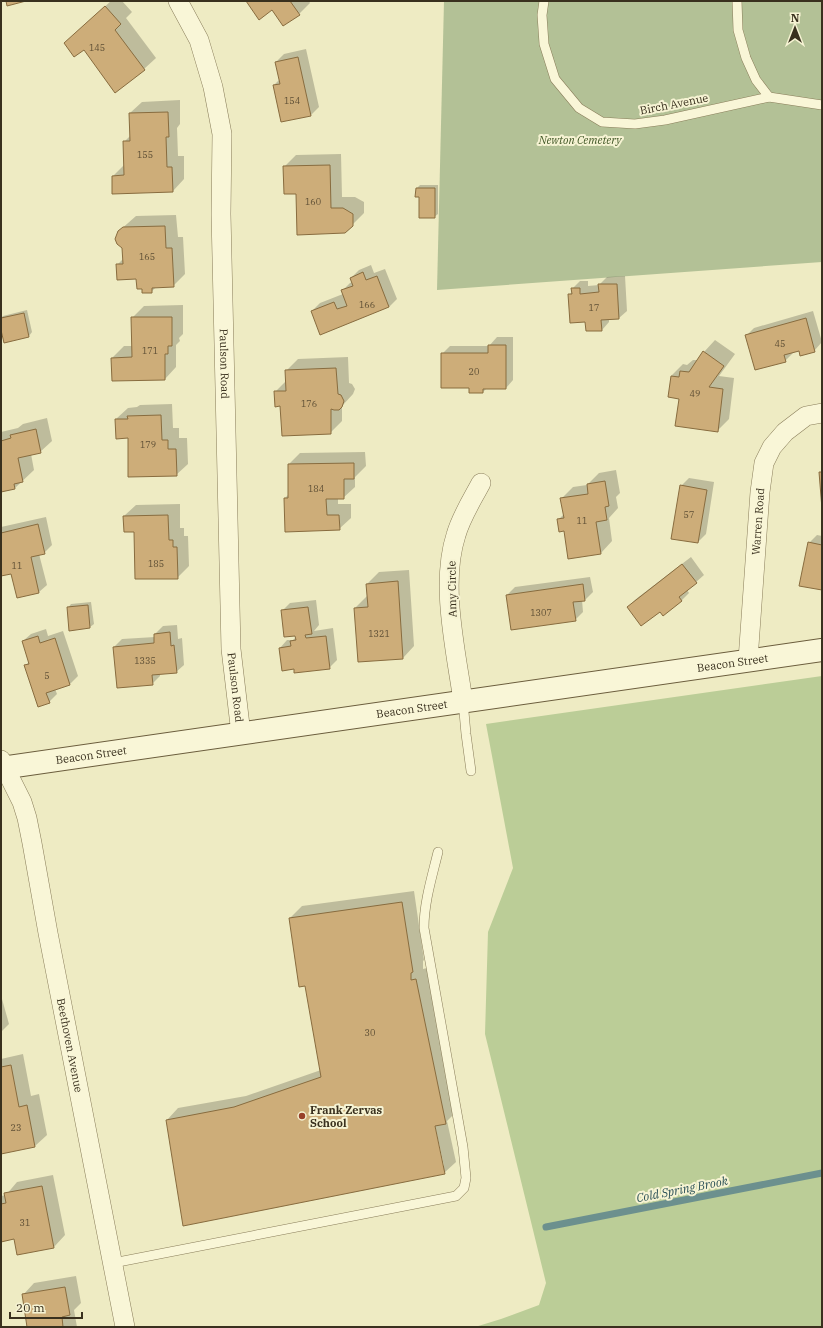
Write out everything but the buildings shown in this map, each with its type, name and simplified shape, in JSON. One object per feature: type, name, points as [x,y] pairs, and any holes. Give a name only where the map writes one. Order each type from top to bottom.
[{"type":"main road","name":"Beacon Street","points":[[2,765],[241,734],[822,650]]},
{"type":"street","name":"Paulson Road","points":[[178,1],[199,40],[213,86],[222,134],[221,214],[231,649],[241,734]]},
{"type":"street","name":"Warren Road","points":[[748,660],[760,492],[764,463],[772,447],[785,432],[806,416],[822,413]]},
{"type":"street","name":"Amy Circle","points":[[463,701],[451,609],[449,585],[450,563],[453,544],[459,527],[481,483]]},
{"type":"street","name":"Beethoven Avenue","points":[[2,765],[24,810],[32,843],[48,933],[125,1327]]},
{"type":"lane","name":"Birch Avenue","points":[[544,1],[542,15],[544,44],[555,79],[579,108],[602,122],[635,124],[665,120],[769,97],[822,105]]},
{"type":"lane","points":[[737,1],[738,30],[746,58],[756,80],[769,97]]},
{"type":"lane","points":[[463,701],[470,771]]},
{"type":"lane","points":[[113,1263],[456,1196],[464,1188],[466,1178],[463,1147],[424,928],[424,913],[427,896],[438,852]]},
{"type":"green space","name":"Newton Cemetery","points":[[444,1],[822,1],[822,262],[437,290]]},
{"type":"green space","points":[[822,676],[822,1327],[475,1327],[539,1305],[546,1283],[485,1034],[488,932],[513,868],[486,724]]},
{"type":"waterway","name":"Cold Spring Brook","points":[[546,1227],[822,1173]]},
{"type":"place","name":"Frank Zervas School","points":[[302,1116]]}]
